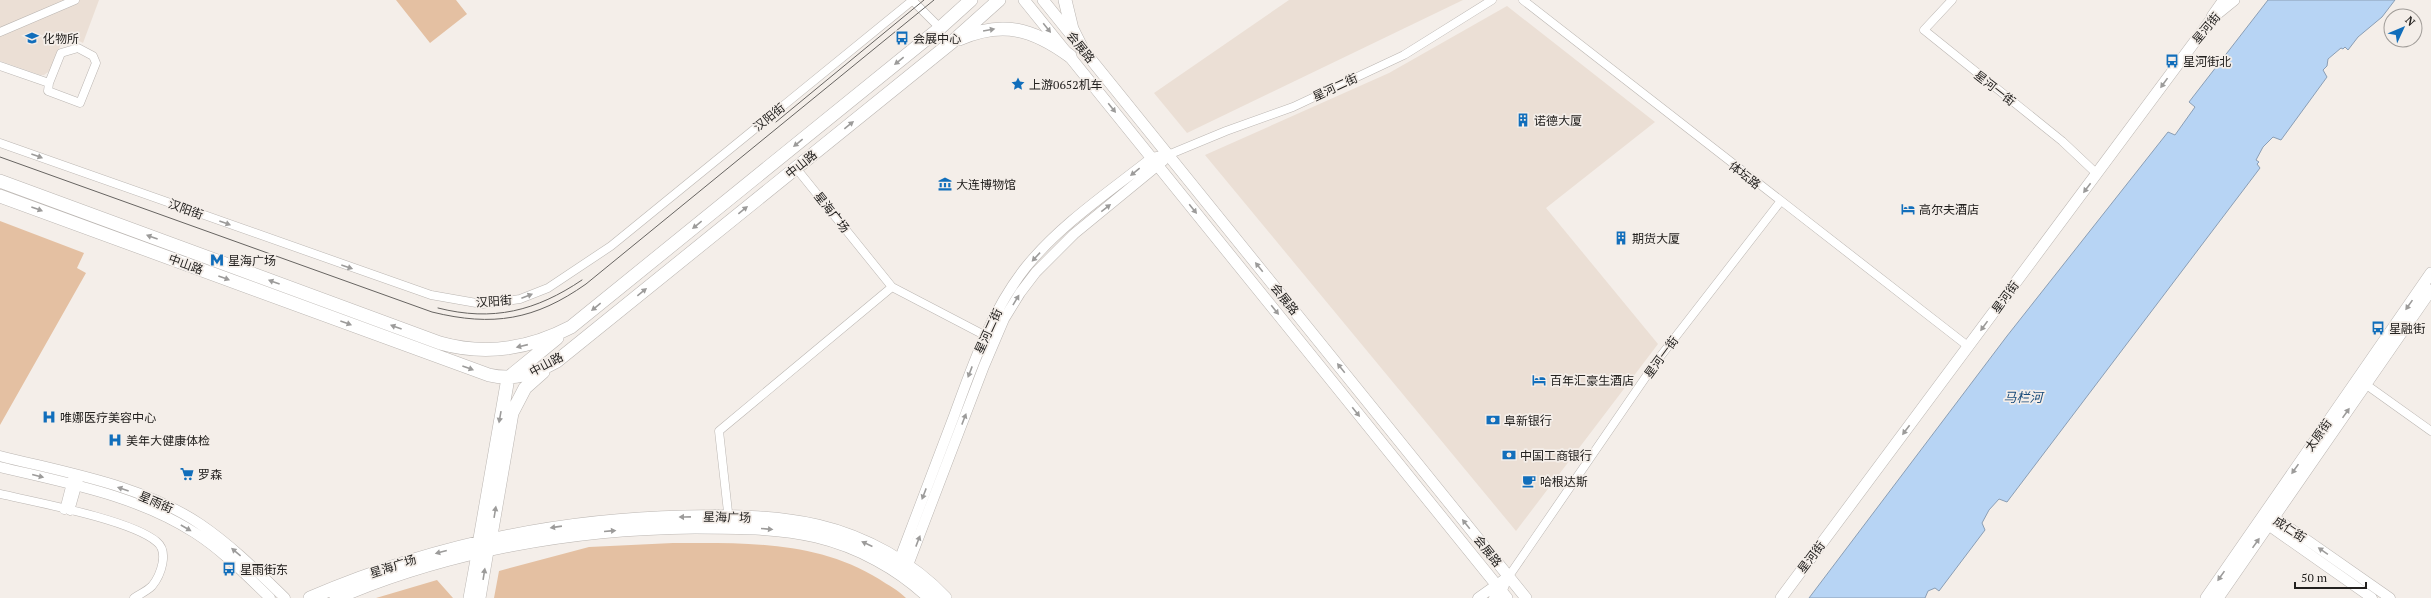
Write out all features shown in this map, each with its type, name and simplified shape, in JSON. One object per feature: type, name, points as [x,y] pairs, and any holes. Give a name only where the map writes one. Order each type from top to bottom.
[{"type":"highway","name":"中山路","points":[[0,181],[460,349],[478,351],[519,347],[554,336],[571,327],[940,28],[971,0]]},
{"type":"highway","name":"中山路","points":[[0,196],[489,375],[508,378],[533,372],[557,361],[952,42],[999,0]]},
{"type":"highway","points":[[1065,0],[1072,29],[1081,47]]},
{"type":"highway","points":[[2213,17],[2224,0]]},
{"type":"highway","points":[[952,42],[971,34],[1005,28],[1022,30],[1041,38],[1070,56]]},
{"type":"highway","points":[[484,547],[508,378],[571,327]]},
{"type":"highway","points":[[484,547],[512,413],[525,388],[557,361]]},
{"type":"highway","name":"星海广场","points":[[336,598],[411,571],[542,529],[613,520],[729,522],[782,520],[819,526],[855,538],[945,598]]},
{"type":"highway","name":"星海广场","points":[[310,598],[411,560],[484,547]]},
{"type":"highway","name":"星海广场","points":[[901,569],[930,598]]},
{"type":"main road","name":"会展路","points":[[1024,0],[1499,593]]},
{"type":"main road","name":"会展路","points":[[1043,0],[1526,598]]},
{"type":"main road","name":"星河街","points":[[1780,598],[1969,347],[2213,17],[2234,0]]},
{"type":"main road","name":"太原街","points":[[2218,598],[2269,519],[2362,382],[2431,273]]},
{"type":"main road","name":"太原街","points":[[2362,382],[2431,290]]},
{"type":"main road","name":"太原街","points":[[2206,598],[2269,519]]},
{"type":"main road","points":[[469,598],[484,547]]},
{"type":"main road","points":[[480,598],[484,547]]},
{"type":"street","points":[[0,32],[75,0]]},
{"type":"street","points":[[912,0],[940,28]]},
{"type":"street","name":"汉阳街","points":[[0,143],[431,295],[482,304],[520,299],[548,288],[611,246],[912,0]]},
{"type":"street","name":"星河二街","points":[[901,569],[986,336],[1011,288],[1049,243],[1155,162],[1168,155],[1226,131],[1293,107],[1404,55],[1492,0]]},
{"type":"street","name":"体坛路","points":[[1523,0],[1780,202],[1969,347]]},
{"type":"street","name":"星河一街","points":[[1952,0],[1924,30],[2062,141],[2097,174]]},
{"type":"street","points":[[78,48],[93,56],[96,63],[80,103],[48,91],[48,83],[61,53],[78,48]]},
{"type":"street","points":[[0,66],[48,83]]},
{"type":"street","name":"星河二街","points":[[901,569],[1004,319],[1020,293],[1036,272],[1074,234],[1155,162]]},
{"type":"street","name":"星海广场","points":[[796,168],[892,287],[986,336]]},
{"type":"street","name":"星河一街","points":[[1478,598],[1499,593],[1509,576],[1656,362],[1780,202]]},
{"type":"street","points":[[729,522],[719,431],[892,287]]},
{"type":"street","points":[[2362,382],[2431,431]]},
{"type":"street","name":"星雨街","points":[[0,456],[75,480],[119,497],[144,507],[195,533],[238,567],[270,598]]},
{"type":"street","name":"星雨街","points":[[0,467],[123,488],[154,500],[200,524],[245,560],[285,598]]},
{"type":"street","points":[[67,510],[75,480]]},
{"type":"street","points":[[0,494],[116,523],[148,536],[158,542],[163,550],[164,560],[152,585],[134,598]]},
{"type":"street","name":"成仁街","points":[[2269,519],[2372,598]]},
{"type":"street","name":"成仁街","points":[[2269,519],[2390,598]]},
{"type":"shaded area","name":"化物所","points":[[0,0],[99,0],[83,43],[65,34],[51,70],[44,75],[40,75],[0,61]]},
{"type":"shaded area","points":[[396,0],[456,0],[467,14],[430,43]]},
{"type":"shaded area","points":[[1289,0],[1463,0],[1187,133],[1154,93]]},
{"type":"shaded area","points":[[1507,6],[1655,122],[1546,208],[1658,344],[1516,531],[1205,155],[1389,73]]},
{"type":"shaded area","points":[[0,221],[84,253],[77,268],[86,273],[0,425]]},
{"type":"shaded area","points":[[673,543],[753,544],[805,550],[855,566],[879,579],[906,598],[494,598],[499,571],[589,547]]},
{"type":"shaded area","points":[[437,580],[453,598],[376,598]]},
{"type":"water","name":"马栏河","points":[[2268,0],[2395,0],[2389,8],[2383,8],[2382,17],[2358,37],[2348,50],[2345,47],[2343,49],[2341,48],[2328,59],[2327,66],[2323,70],[2327,77],[2281,140],[2273,137],[2263,147],[2256,160],[2259,162],[2257,164],[2260,168],[2007,502],[1999,499],[1989,510],[1982,523],[1985,530],[1939,591],[1935,588],[1928,591],[1925,598],[1809,598],[2007,336],[2168,132],[2175,135],[2195,107],[2189,102]]},
{"type":"tram line","points":[[776,122],[924,0]]},
{"type":"tram line","points":[[0,157],[432,312],[454,317],[475,319],[513,317],[531,313],[549,306],[586,284],[934,0]]},
{"type":"tram line","points":[[438,308],[477,314],[513,311],[548,299],[565,291],[582,280]]},
{"type":"place","name":"化物所","points":[[32,38]]},
{"type":"place","name":"会展中心","points":[[902,38]]},
{"type":"place","name":"星河街北","points":[[2172,61]]},
{"type":"place","name":"上游0652机车","points":[[1018,84]]},
{"type":"place","name":"诺德大厦","points":[[1523,120]]},
{"type":"place","name":"大连博物馆","points":[[945,184]]},
{"type":"place","name":"高尔夫酒店","points":[[1908,209]]},
{"type":"place","name":"期货大厦","points":[[1621,238]]},
{"type":"place","name":"星海广场","points":[[217,260]]},
{"type":"place","name":"星融街","points":[[2378,328]]},
{"type":"place","name":"百年汇豪生酒店","points":[[1539,380]]},
{"type":"place","name":"唯娜医疗美容中心","points":[[49,417]]},
{"type":"place","name":"阜新银行","points":[[1493,420]]},
{"type":"place","name":"美年大健康体检","points":[[115,440]]},
{"type":"place","name":"中国工商银行","points":[[1509,455]]},
{"type":"place","name":"罗森","points":[[187,474]]},
{"type":"place","name":"哈根达斯","points":[[1529,481]]},
{"type":"place","name":"星雨街东","points":[[229,569]]}]
